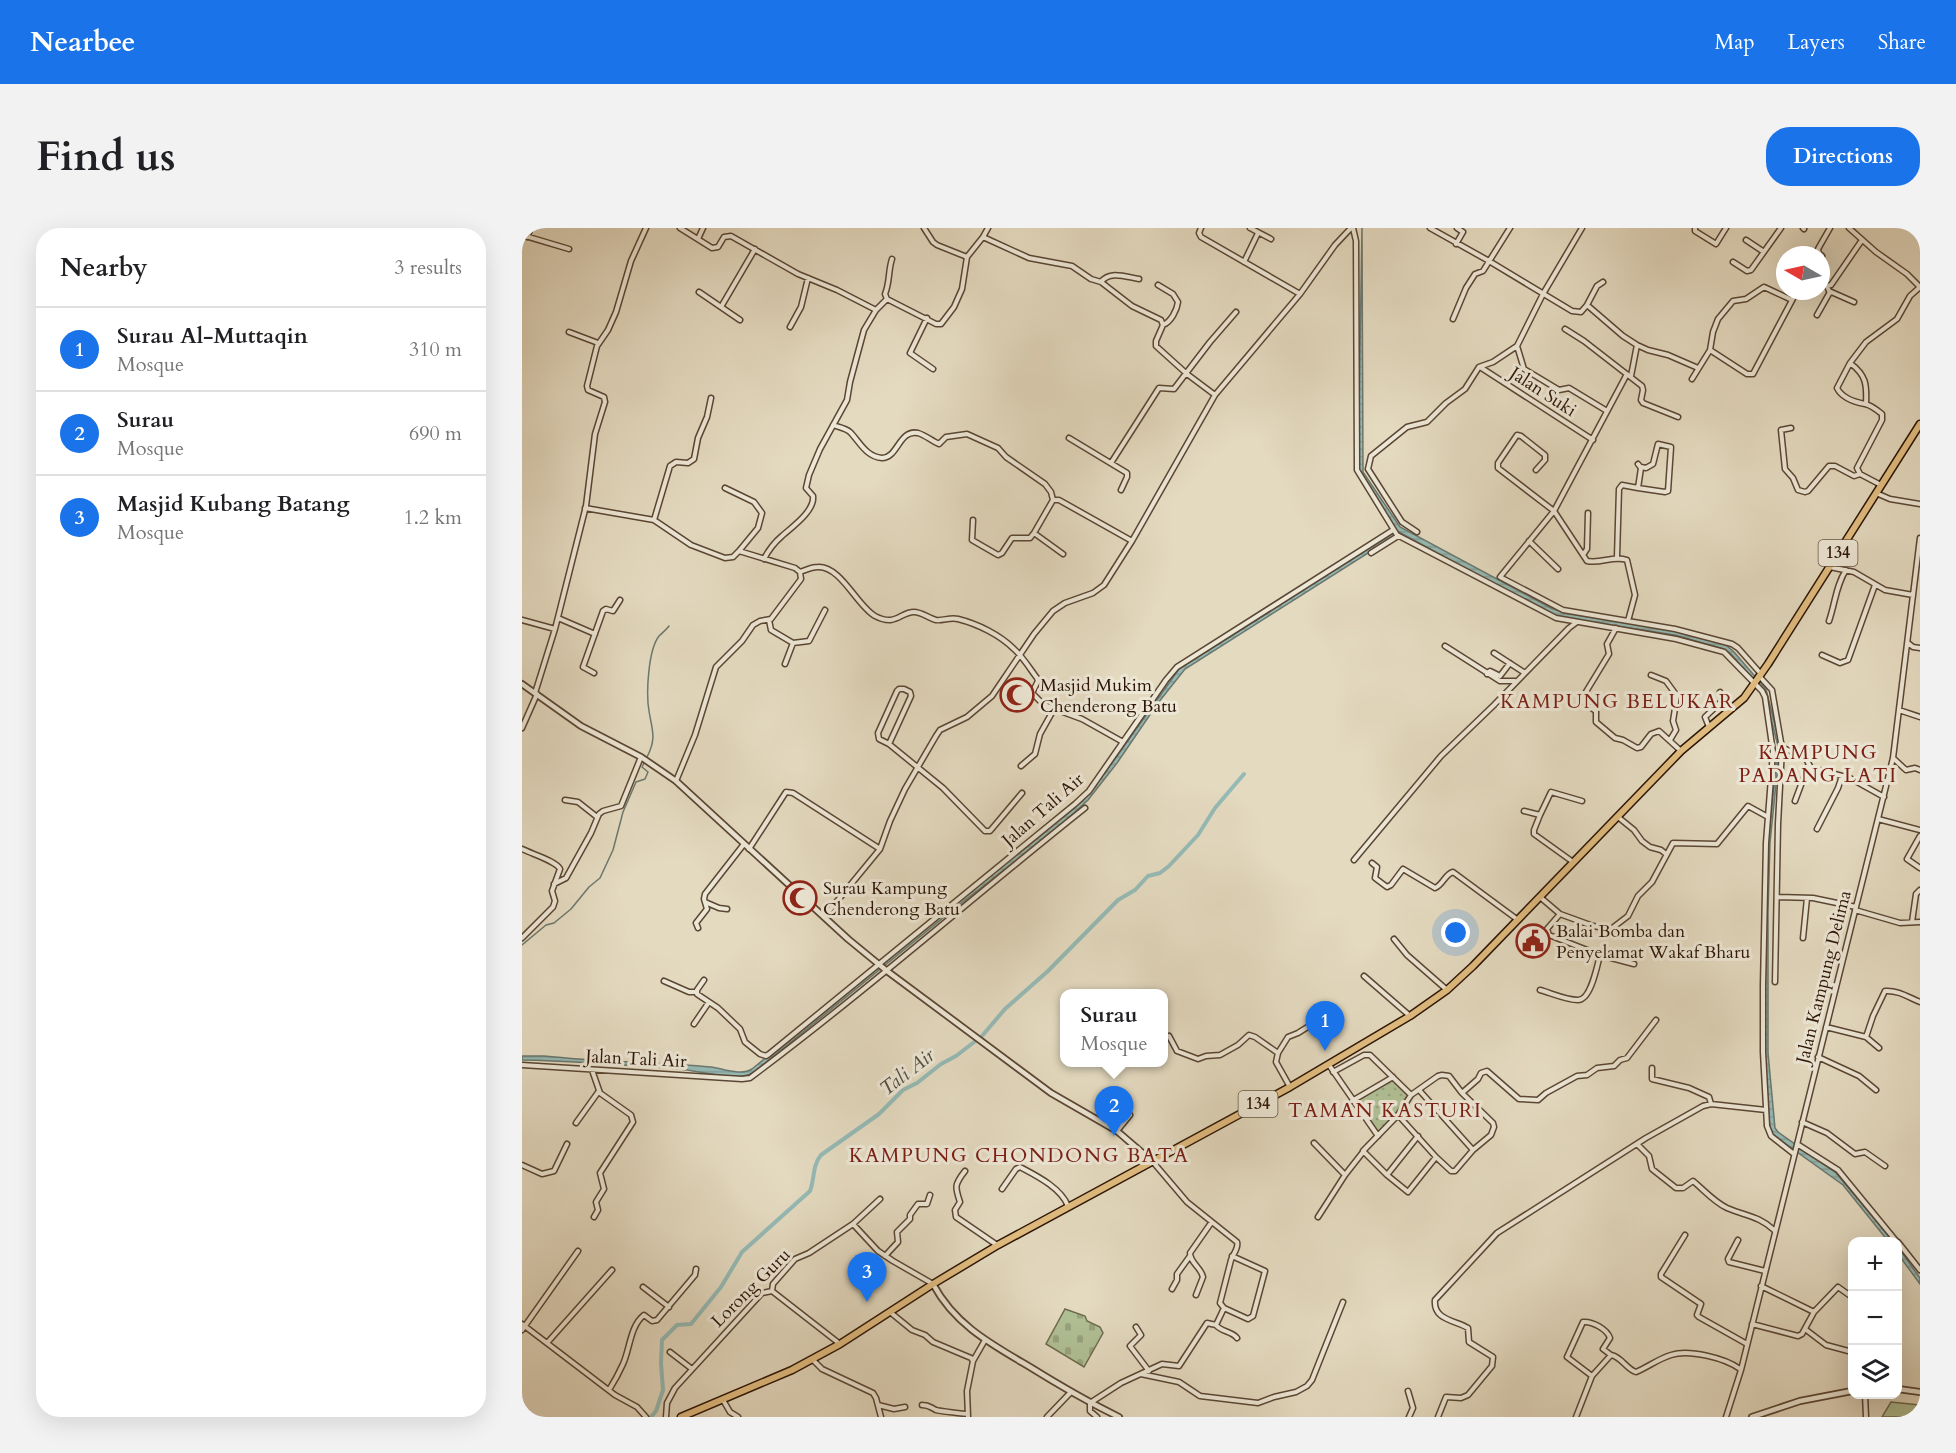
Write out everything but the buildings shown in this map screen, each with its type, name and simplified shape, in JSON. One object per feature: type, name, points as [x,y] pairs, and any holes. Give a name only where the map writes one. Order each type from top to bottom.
[{"type":"main road","name":"134","points":[[681,1417],[813,1360],[998,1245],[1329,1065],[1410,1016],[1446,990],[1518,920],[1680,751],[1744,698],[1759,678],[1920,424]]},
{"type":"street","points":[[531,228],[524,236],[569,249]]},
{"type":"street","points":[[522,728],[536,694],[555,629],[585,508],[595,434],[605,399],[588,390],[587,386],[598,343],[608,330],[616,312],[631,261],[646,228]]},
{"type":"street","points":[[680,228],[715,248],[724,237],[731,236],[808,278],[876,310]]},
{"type":"street","points":[[698,239],[703,228]]},
{"type":"street","points":[[924,228],[937,245],[967,257]]},
{"type":"street","points":[[892,259],[885,294],[887,299],[941,324],[955,307],[962,290],[967,257],[988,228]]},
{"type":"street","points":[[1201,228],[1198,233],[1200,237],[1300,294]]},
{"type":"street","points":[[1250,228],[1271,239]]},
{"type":"street","points":[[824,917],[880,849],[890,821],[917,766],[940,730],[959,722],[992,696],[1034,634],[1053,611],[1073,600],[1093,593],[1104,585],[1132,541],[1215,395],[1300,294],[1335,245],[1352,228],[1356,241],[1358,470],[1398,536],[1556,618],[1676,639],[1724,652],[1772,690],[1782,748],[1775,982]]},
{"type":"street","points":[[1430,228],[1572,311],[1581,312],[1598,284],[1603,282]]},
{"type":"street","points":[[1456,244],[1463,232],[1457,228]]},
{"type":"street","points":[[1453,319],[1470,281],[1475,274],[1483,271],[1510,228]]},
{"type":"street","points":[[1417,532],[1402,522],[1368,468],[1371,456],[1407,427],[1427,422],[1446,403],[1465,389],[1479,367],[1493,362],[1517,346],[1543,294],[1582,228]]},
{"type":"street","points":[[1695,228],[1695,231],[1716,244],[1726,228]]},
{"type":"street","points":[[1733,262],[1749,271],[1781,228]]},
{"type":"street","points":[[1820,246],[1830,228]]},
{"type":"street","points":[[1850,228],[1920,287],[1910,296],[1897,319],[1866,342],[1837,385],[1837,390],[1855,402],[1866,404],[1880,412],[1883,417],[1858,465],[1860,474],[1882,485]]},
{"type":"street","points":[[1244,262],[1258,232]]},
{"type":"street","points":[[983,237],[1029,258],[1072,266],[1091,279],[1101,282],[1132,306],[1161,320],[1163,325]]},
{"type":"street","points":[[1746,240],[1764,252]]},
{"type":"street","points":[[1830,285],[1862,240]]},
{"type":"street","points":[[721,307],[755,249]]},
{"type":"street","points":[[1101,282],[1111,274],[1139,279]]},
{"type":"street","points":[[790,327],[801,307],[808,278]]},
{"type":"street","points":[[1158,285],[1173,294],[1178,306],[1168,323],[1163,325],[1156,346],[1186,374],[1215,395]]},
{"type":"street","points":[[1692,379],[1710,350],[1715,325],[1733,301],[1746,299],[1764,287],[1776,293]]},
{"type":"street","points":[[699,292],[740,320]]},
{"type":"street","points":[[1830,292],[1854,302]]},
{"type":"street","points":[[764,559],[777,540],[798,524],[813,502],[813,496],[806,488],[807,481],[832,425],[847,400],[864,330],[876,310],[887,299]]},
{"type":"street","points":[[1710,350],[1747,374],[1753,374],[1792,300]]},
{"type":"street","points":[[1817,315],[1825,300]]},
{"type":"street","points":[[1587,305],[1637,345],[1698,368]]},
{"type":"street","points":[[1111,463],[1159,388],[1174,389],[1236,312]]},
{"type":"street","points":[[927,318],[910,353],[933,369]]},
{"type":"street","points":[[1565,329],[1629,375],[1643,388],[1642,402],[1678,417]]},
{"type":"street","points":[[569,332],[598,343]]},
{"type":"street","points":[[1637,345],[1629,375],[1607,411],[1554,511],[1500,577],[1563,610],[1675,629],[1732,644],[1759,678],[1765,697],[1773,746],[1768,817],[1763,985],[1766,1110],[1769,1133],[1794,1154]]},
{"type":"street","points":[[1517,346],[1524,369],[1558,390],[1569,388],[1607,411]]},
{"type":"street","points":[[1850,363],[1863,375],[1866,404]]},
{"type":"street","name":"Jalan Suki","points":[[1479,367],[1593,440]]},
{"type":"street","points":[[654,520],[670,466],[676,462],[688,463],[694,459],[711,398]]},
{"type":"street","points":[[832,425],[849,431],[869,453],[882,458],[889,455],[910,433],[919,433],[939,444],[946,437],[967,434],[998,448],[1006,457],[1038,477],[1051,492],[1053,500],[1030,538],[1012,538],[1002,553],[998,555],[972,540],[972,520]]},
{"type":"street","points":[[1791,428],[1783,429],[1781,432],[1784,466],[1798,490],[1808,491],[1830,466],[1835,466],[1854,476],[1860,474]]},
{"type":"street","points":[[1536,470],[1545,460],[1545,455],[1517,435],[1498,463],[1498,468],[1554,511],[1587,561],[1595,563],[1617,557],[1628,561],[1635,595],[1628,621]]},
{"type":"street","points":[[1069,438],[1127,473],[1121,490]]},
{"type":"street","points":[[1617,557],[1619,487],[1622,485],[1638,488],[1665,492],[1668,491],[1671,447],[1658,444],[1652,465],[1646,468],[1640,466],[1638,488]]},
{"type":"street","points":[[1358,470],[1368,468]]},
{"type":"street","points":[[585,508],[654,520],[692,545],[725,558],[731,558],[758,528],[762,513],[754,502],[725,488]]},
{"type":"street","points":[[1876,493],[1890,499],[1920,504]]},
{"type":"street","points":[[1053,500],[1059,500],[1132,541]]},
{"type":"street","points":[[1583,555],[1587,549],[1588,513]]},
{"type":"street","name":"Jalan Tali Air","points":[[709,1002],[740,1029],[746,1042],[760,1054],[766,1056],[1089,791],[1177,667],[1393,530]]},
{"type":"street","points":[[1034,533],[1063,554]]},
{"type":"street","points":[[1371,553],[1398,536]]},
{"type":"street","name":"Jalan Kampung Delima","points":[[1726,1417],[1741,1370],[1893,758],[1920,538]]},
{"type":"street","points":[[1529,541],[1558,569]]},
{"type":"street","points":[[739,551],[795,568],[800,572]]},
{"type":"street","points":[[800,572],[820,566],[827,568],[851,590],[867,610],[878,618],[900,619],[910,612],[917,612],[934,620],[958,619],[988,631],[1010,645],[1038,679],[1033,694],[1044,705],[1082,719],[1123,741]]},
{"type":"street","points":[[1830,567],[1854,572],[1891,592],[1913,595]]},
{"type":"street","points":[[1828,621],[1839,580],[1846,570]]},
{"type":"street","points":[[676,781],[695,735],[716,667],[742,641],[750,627],[759,621],[769,620],[800,582],[800,572]]},
{"type":"street","points":[[1822,655],[1840,663],[1848,660],[1875,585]]},
{"type":"street","points":[[594,673],[583,667],[603,610],[613,611],[620,600]]},
{"type":"street","points":[[769,620],[771,630],[793,643],[809,641],[825,610]]},
{"type":"street","points":[[558,618],[595,634]]},
{"type":"street","points":[[522,620],[555,629]]},
{"type":"street","points":[[1354,860],[1441,756],[1578,621]]},
{"type":"street","points":[[1616,628],[1607,644],[1609,654],[1582,702],[1596,711],[1596,722],[1615,738],[1637,748],[1644,745],[1654,731],[1662,733],[1680,751]]},
{"type":"street","points":[[1907,642],[1913,647],[1920,648]]},
{"type":"street","points":[[785,664],[793,643]]},
{"type":"street","points":[[1445,646],[1500,681],[1517,681]]},
{"type":"street","points":[[1494,654],[1525,673]]},
{"type":"street","points":[[1487,674],[1490,671],[1500,676],[1510,663]]},
{"type":"street","points":[[1651,675],[1666,681],[1677,696],[1672,721],[1676,730],[1670,740]]},
{"type":"street","points":[[522,684],[581,726],[640,757],[676,781],[878,964],[1062,1101],[1117,1131],[1153,1162],[1187,1202],[1237,1242],[1237,1247],[1232,1256],[1220,1301],[1224,1308],[1247,1319],[1252,1318],[1265,1272],[1232,1256]]},
{"type":"street","points":[[889,744],[911,696],[910,692],[902,688],[897,691],[878,734],[879,739],[917,766],[987,832],[1022,793]]},
{"type":"street","points":[[1709,727],[1705,718],[1723,699],[1719,692]]},
{"type":"street","points":[[1716,707],[1724,716]]},
{"type":"street","points":[[1021,766],[1035,754],[1040,734],[1054,709]]},
{"type":"street","points":[[1899,710],[1920,717]]},
{"type":"street","points":[[1782,748],[1805,757],[1808,766],[1795,801]]},
{"type":"street","points":[[554,884],[566,878],[591,833],[597,817],[603,811],[621,806],[640,757]]},
{"type":"street","points":[[1893,758],[1905,770],[1915,768],[1920,770]]},
{"type":"street","points":[[1808,766],[1850,778],[1884,797]]},
{"type":"street","points":[[1816,829],[1842,776]]},
{"type":"street","points":[[749,849],[786,792],[793,793],[880,849]]},
{"type":"street","points":[[1574,862],[1534,834],[1534,830],[1551,792],[1582,801]]},
{"type":"street","points":[[566,801],[578,803],[597,817]]},
{"type":"street","points":[[1540,897],[1560,914],[1599,927],[1608,929],[1614,927],[1626,919],[1638,896],[1652,882],[1674,842],[1717,844],[1748,806],[1768,817]]},
{"type":"street","name":"Jalan Tali Air","points":[[522,1065],[750,1078],[1085,808]]},
{"type":"street","points":[[1524,811],[1540,815]]},
{"type":"street","points":[[1618,817],[1634,830],[1642,841],[1666,854]]},
{"type":"street","points":[[1878,819],[1920,830]]},
{"type":"street","points":[[1920,836],[1907,859],[1920,868]]},
{"type":"street","points":[[698,928],[696,923],[707,909],[705,894],[744,844]]},
{"type":"street","points":[[522,849],[560,866],[552,893],[555,901],[553,907],[522,938]]},
{"type":"street","points":[[1372,863],[1377,867],[1375,878],[1387,887],[1403,869],[1435,888],[1453,872],[1518,920]]},
{"type":"street","points":[[1912,922],[1916,894],[1920,890]]},
{"type":"street","points":[[1777,897],[1807,898],[1856,908],[1900,923],[1920,922]]},
{"type":"street","points":[[1803,938],[1807,898]]},
{"type":"street","points":[[705,902],[727,909]]},
{"type":"street","points":[[1560,914],[1547,929],[1548,934],[1600,955],[1634,964]]},
{"type":"street","points":[[1394,939],[1407,955],[1446,990]]},
{"type":"street","points":[[1540,990],[1576,1000],[1583,999],[1590,990],[1600,955]]},
{"type":"street","points":[[1364,976],[1410,1016]]},
{"type":"street","points":[[696,992],[704,980]]},
{"type":"street","points":[[664,981],[689,992],[696,992]]},
{"type":"street","points":[[1866,1036],[1885,991],[1907,995],[1920,1002]]},
{"type":"street","points":[[694,1024],[709,1002],[698,996],[696,992]]},
{"type":"street","points":[[1290,1087],[1276,1062],[1278,1053],[1288,1037],[1330,1014]]},
{"type":"street","points":[[1462,1093],[1478,1079],[1481,1073],[1486,1071],[1520,1099],[1538,1100],[1577,1076],[1588,1074],[1597,1068],[1614,1066],[1620,1060],[1627,1058],[1656,1020]]},
{"type":"street","points":[[1826,1027],[1866,1036],[1879,1048]]},
{"type":"street","points":[[1169,1036],[1177,1051],[1194,1059],[1209,1055],[1220,1056],[1239,1045],[1249,1035],[1255,1036],[1278,1053]]},
{"type":"street","points":[[1333,1072],[1367,1054],[1373,1056],[1410,1095]]},
{"type":"street","points":[[1818,1057],[1858,1076],[1876,1090]]},
{"type":"street","points":[[1329,1065],[1378,1136]]},
{"type":"street","points":[[1652,1068],[1652,1079],[1689,1088],[1709,1097],[1712,1104]]},
{"type":"street","points":[[592,1070],[603,1096],[631,1115],[633,1122],[600,1173],[604,1187],[596,1202],[598,1210],[594,1217]]},
{"type":"street","points":[[1318,1217],[1345,1175],[1398,1115],[1410,1095],[1438,1076],[1449,1076],[1494,1127],[1491,1135],[1473,1150],[1455,1171],[1451,1171],[1398,1115]]},
{"type":"street","points":[[1352,1101],[1393,1077]]},
{"type":"street","points":[[576,1122],[599,1090]]},
{"type":"street","points":[[1419,1090],[1473,1150]]},
{"type":"street","points":[[1438,1417],[1446,1397],[1461,1398],[1468,1395],[1492,1366],[1493,1357],[1468,1342],[1468,1328],[1451,1322],[1438,1313],[1434,1308],[1435,1300],[1497,1233],[1637,1144],[1703,1106],[1712,1104],[1766,1110]]},
{"type":"street","points":[[1117,1131],[1129,1116],[1127,1111]]},
{"type":"street","points":[[1802,1122],[1827,1133],[1855,1154],[1865,1152],[1885,1166]]},
{"type":"street","points":[[1387,1175],[1418,1136]]},
{"type":"street","points":[[1314,1143],[1345,1175]]},
{"type":"street","points":[[522,1165],[547,1174],[555,1169],[567,1144]]},
{"type":"street","points":[[1637,1144],[1650,1157],[1652,1169],[1676,1188],[1683,1188],[1693,1181],[1720,1204],[1764,1221],[1774,1230]]},
{"type":"street","points":[[1797,1144],[1838,1170],[1893,1237]]},
{"type":"street","points":[[1364,1151],[1387,1175],[1408,1192],[1436,1157]]},
{"type":"street","points":[[1002,1189],[1016,1169],[1020,1167],[1045,1182],[1065,1198],[1069,1207]]},
{"type":"street","points":[[964,1171],[956,1183],[960,1203],[955,1210],[956,1216],[998,1245]]},
{"type":"street","points":[[885,1256],[898,1242],[897,1233],[910,1220],[910,1215],[918,1204],[927,1204],[930,1195]]},
{"type":"street","name":"Lorong Guru","points":[[666,1417],[669,1398],[692,1369],[762,1293],[772,1291],[773,1284],[795,1259],[809,1253],[853,1224],[880,1199]]},
{"type":"street","points":[[1172,1289],[1191,1250],[1211,1222]]},
{"type":"street","points":[[853,1224],[885,1256],[933,1284],[949,1310],[985,1340],[1090,1403],[1119,1417]]},
{"type":"street","points":[[1685,1235],[1661,1277],[1701,1304],[1699,1317],[1747,1344]]},
{"type":"street","points":[[1738,1240],[1728,1261],[1765,1271]]},
{"type":"street","points":[[1902,1248],[1920,1270]]},
{"type":"street","points":[[578,1251],[523,1327],[547,1342],[609,1390],[637,1407],[646,1417]]},
{"type":"street","points":[[1190,1256],[1203,1274],[1196,1295]]},
{"type":"street","points":[[609,1390],[623,1366],[640,1318],[644,1315],[652,1321],[657,1320],[696,1275],[696,1269]]},
{"type":"street","points":[[547,1342],[612,1270]]},
{"type":"street","points":[[1761,1286],[1814,1312]]},
{"type":"street","points":[[643,1287],[669,1307]]},
{"type":"street","points":[[1752,1324],[1795,1336],[1802,1334],[1814,1312],[1838,1287],[1848,1294]]},
{"type":"street","points":[[772,1291],[840,1344]]},
{"type":"street","points":[[1141,1374],[1179,1382],[1200,1396],[1246,1402],[1258,1403],[1296,1392],[1312,1380],[1343,1302]]},
{"type":"street","points":[[1216,1325],[1224,1308]]},
{"type":"street","points":[[890,1312],[912,1330],[973,1361]]},
{"type":"street","points":[[1592,1376],[1567,1357],[1583,1322],[1586,1321],[1609,1334],[1610,1338],[1603,1349],[1636,1372],[1663,1358],[1685,1352],[1721,1360],[1741,1370]]},
{"type":"street","points":[[1090,1403],[1120,1384],[1163,1364],[1179,1366],[1207,1323],[1216,1325],[1237,1338]]},
{"type":"street","points":[[1136,1327],[1141,1335],[1130,1346],[1149,1371]]},
{"type":"street","points":[[1804,1329],[1826,1345],[1848,1351]]},
{"type":"street","points":[[922,1405],[930,1405],[938,1411],[952,1411],[968,1415],[967,1392],[973,1361],[985,1340]]},
{"type":"street","points":[[670,1352],[692,1369]]},
{"type":"street","points":[[1576,1417],[1592,1376],[1611,1355]]},
{"type":"street","points":[[813,1360],[819,1368],[873,1393],[881,1417]]},
{"type":"street","points":[[1902,1390],[1920,1392]]},
{"type":"street","points":[[1408,1391],[1413,1407],[1409,1417]]},
{"type":"street","points":[[1047,1417],[1071,1392]]},
{"type":"street","points":[[1752,1417],[1765,1415],[1800,1401],[1848,1392]]},
{"type":"street","points":[[722,1399],[730,1412],[738,1417]]},
{"type":"street","points":[[1865,1399],[1866,1417]]},
{"type":"street","points":[[1090,1403],[1090,1411],[1097,1417]]},
{"type":"street","points":[[878,1405],[894,1409],[905,1407]]},
{"type":"green space","points":[[1393,1077],[1410,1095],[1398,1115],[1378,1136],[1352,1101]]},
{"type":"green space","points":[[1065,1309],[1085,1316],[1087,1321],[1100,1327],[1103,1333],[1084,1367],[1046,1344]]},
{"type":"green space","points":[[1891,1402],[1920,1405],[1920,1417],[1882,1417]]},
{"type":"water","points":[[1362,228],[1363,472],[1400,527],[1551,608],[1565,613],[1677,631],[1726,645],[1766,689],[1780,745],[1770,843],[1768,911],[1768,1053],[1775,1128],[1836,1173],[1890,1237],[1885,1237],[1843,1185],[1772,1134],[1770,1130],[1764,1050],[1768,843],[1778,746],[1764,692],[1724,649],[1675,635],[1563,618],[1548,613],[1397,531],[1358,474]]},
{"type":"water","points":[[1392,534],[1395,536],[1185,669],[1088,800],[1059,827],[954,909],[753,1073],[728,1076],[680,1069],[522,1060],[522,1056],[544,1056],[711,1067],[738,1072],[752,1069],[1080,803],[1105,773],[1179,669]]},
{"type":"water","points":[[1902,1253],[1920,1278],[1920,1284],[1902,1259]]},
{"type":"waterway","points":[[647,757],[653,739],[648,703],[650,661],[655,643],[669,626]]},
{"type":"waterway","points":[[522,945],[546,925],[554,923],[571,909],[589,887],[600,878],[613,850],[623,812],[636,782],[645,779],[648,772],[642,767],[644,763]]},
{"type":"waterway","name":"Tali Air","points":[[651,1417],[656,1411],[663,1390],[662,1340],[677,1325],[691,1324],[721,1287],[742,1252],[810,1191],[816,1163],[821,1155],[879,1114],[903,1090],[917,1083],[982,1036],[1005,1009],[1048,971],[1118,900],[1135,890],[1148,876],[1160,873],[1169,866],[1198,835],[1215,808],[1244,774]]},
{"type":"place","name":"Masjid Mukim Chenderong Batu","points":[[1017,695]]},
{"type":"place","name":"Surau Kampung Chenderong Batu","points":[[800,898]]},
{"type":"place","name":"Balai Bomba dan Penyelamat Wakaf Bharu","points":[[1533,941]]},
{"type":"place","name":"Surau Al-Muttaqin","points":[[1325,1051]]},
{"type":"place","name":"Surau","points":[[1114,1136]]},
{"type":"place","name":"Masjid Kubang Batang","points":[[867,1302]]},
{"type":"district","name":"KAMPUNG BELUKAR","points":[[1617,701]]},
{"type":"district","name":"KAMPUNG PADANG LATI","points":[[1818,764]]},
{"type":"district","name":"TAMAN KASTURI","points":[[1385,1110]]},
{"type":"district","name":"KAMPUNG CHONDONG BATA","points":[[1019,1155]]}]
